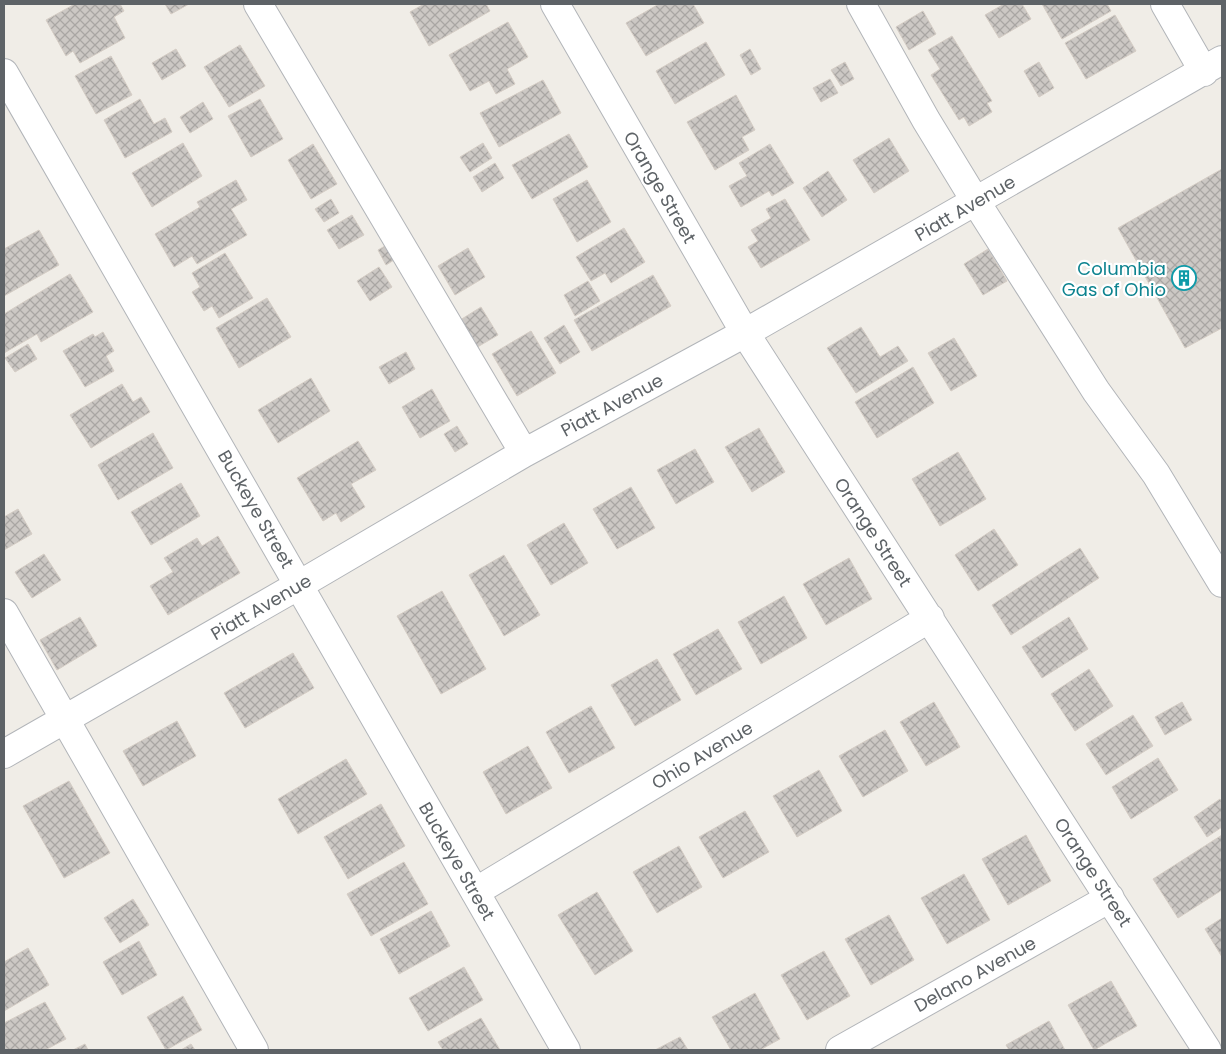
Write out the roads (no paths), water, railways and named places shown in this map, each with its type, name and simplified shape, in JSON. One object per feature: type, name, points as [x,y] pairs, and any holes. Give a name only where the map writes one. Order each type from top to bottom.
[{"type":"street","points":[[258,4],[524,453]]},
{"type":"street","name":"Orange Street","points":[[555,4],[745,333],[1207,1050]]},
{"type":"street","points":[[861,4],[926,120],[976,202],[1096,391],[1156,474],[1222,583]]},
{"type":"street","points":[[1165,4],[1213,66]]},
{"type":"street","name":"Piatt Avenue","points":[[4,754],[299,585],[524,453],[745,333],[1213,66]]},
{"type":"street","name":"Buckeye Street","points":[[4,73],[566,1050]]},
{"type":"street","points":[[4,613],[254,1050]]},
{"type":"street","name":"Ohio Avenue","points":[[475,892],[930,618]]},
{"type":"street","name":"Delano Avenue","points":[[840,1050],[1110,898]]},
{"type":"place","name":"Columbia Gas of Ohio","points":[[1184,278]]}]
